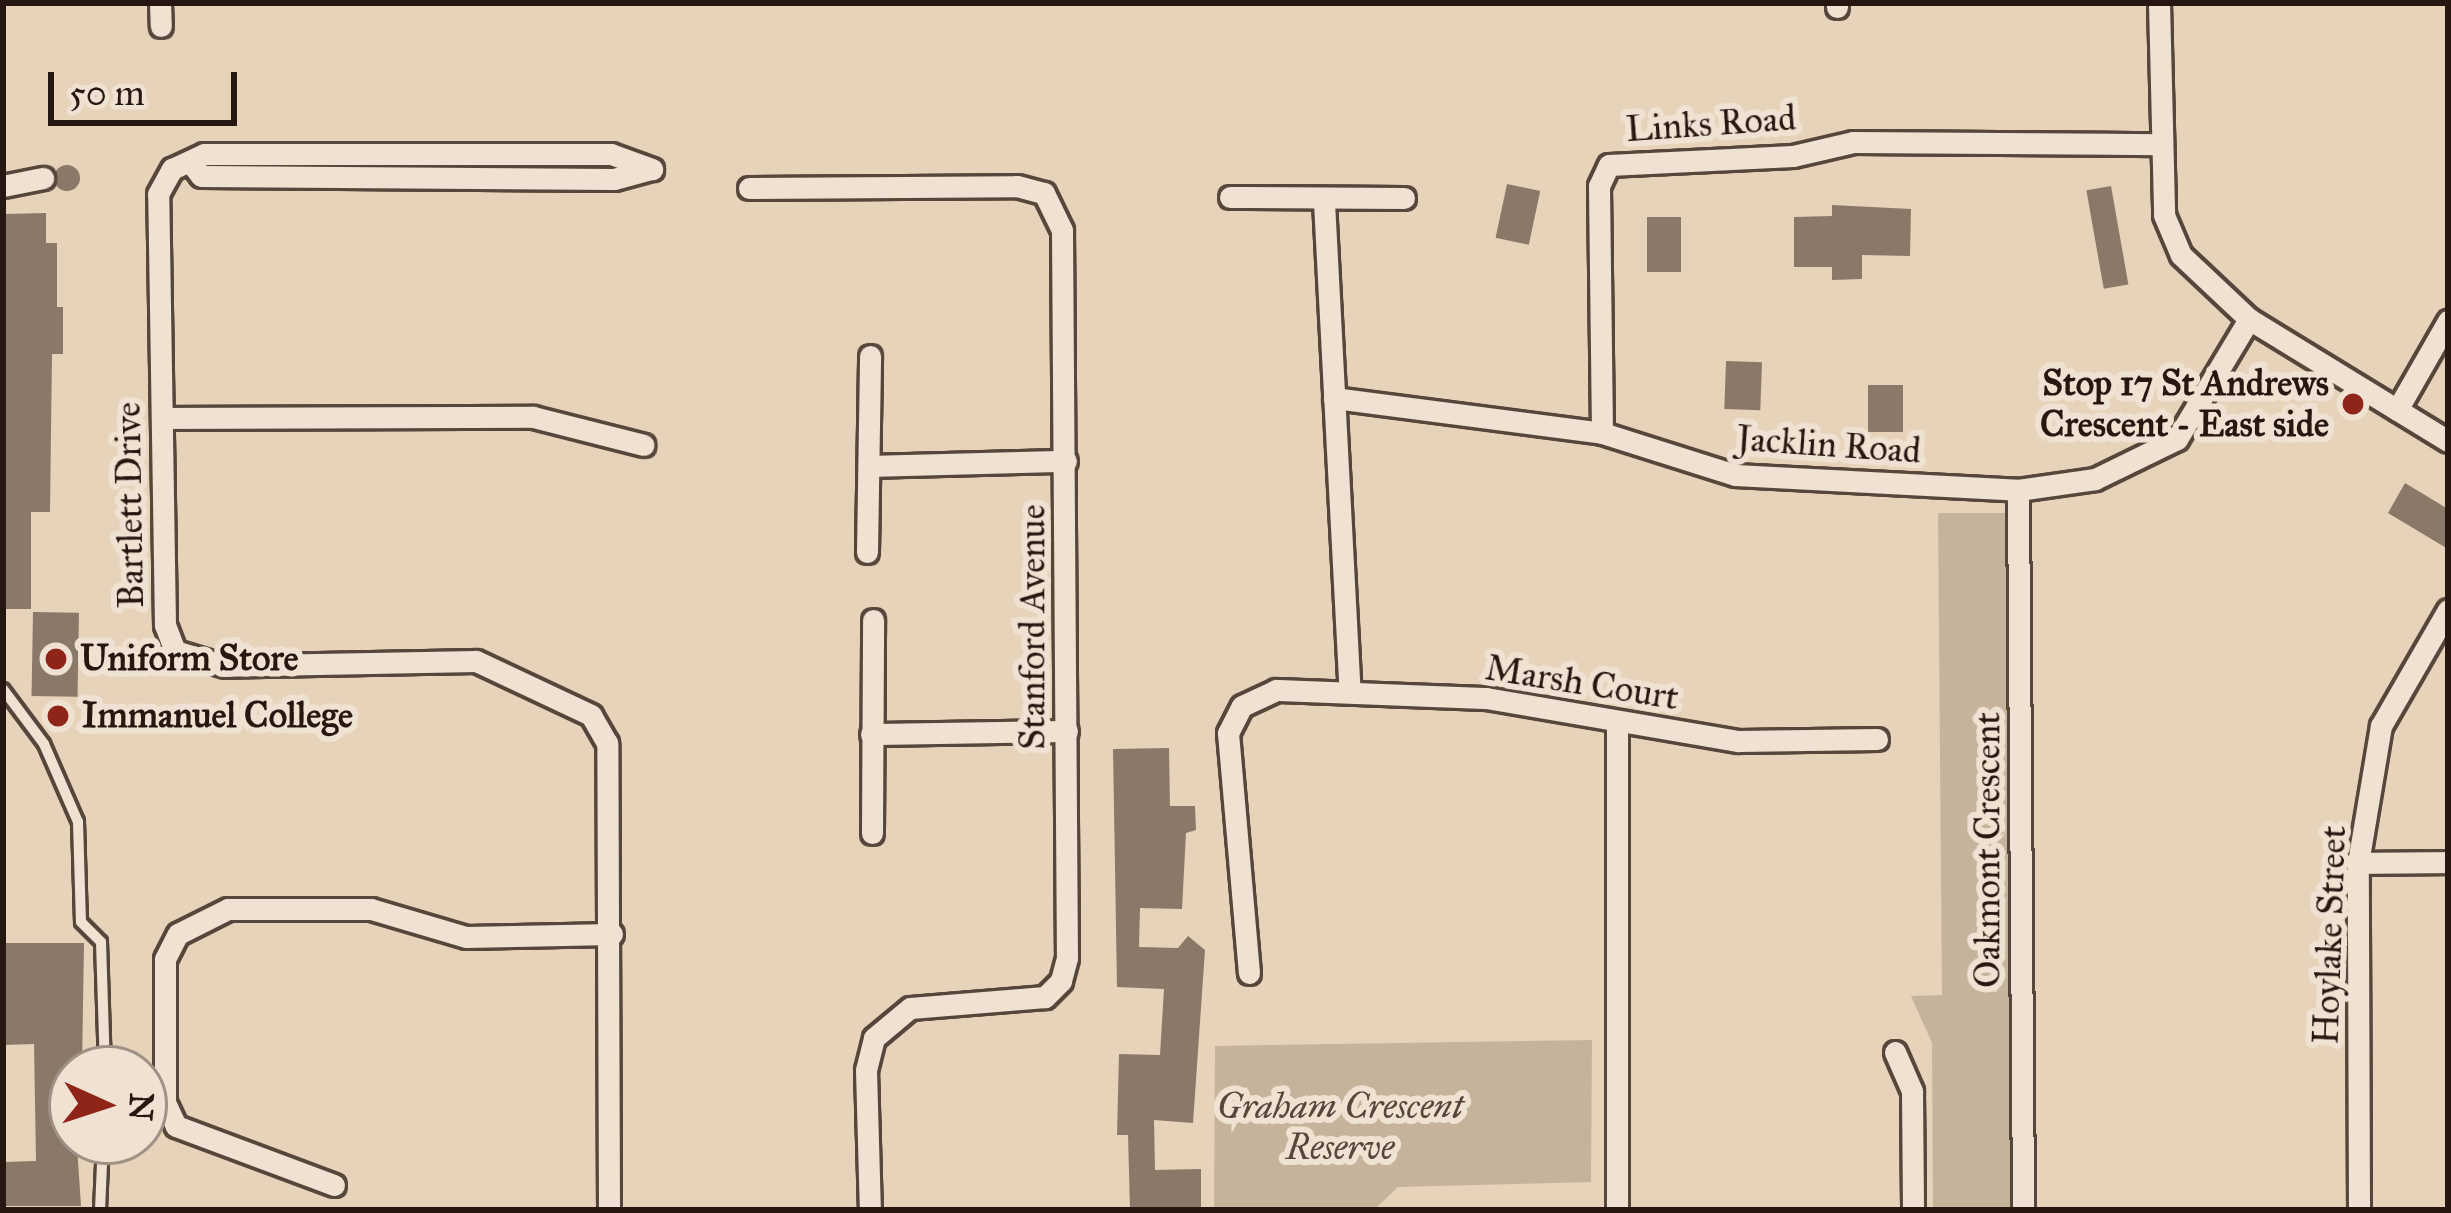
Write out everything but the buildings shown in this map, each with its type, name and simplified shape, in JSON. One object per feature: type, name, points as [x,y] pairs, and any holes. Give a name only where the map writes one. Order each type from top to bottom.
[{"type":"street","points":[[2159,3],[2164,215],[2181,255],[2249,319],[2448,441]]},
{"type":"street","name":"Links Road","points":[[1602,433],[1599,186],[1609,165],[1793,156],[1853,142],[2160,144]]},
{"type":"street","points":[[204,154],[611,154],[652,169],[614,179],[224,177],[201,176],[191,164],[204,154]]},
{"type":"street","name":"Bartlett Drive","points":[[191,164],[172,169],[158,194],[165,625],[175,651],[225,666],[476,661],[591,716],[607,742],[613,780],[609,1210]]},
{"type":"street","points":[[3,186],[43,178]]},
{"type":"street","name":"Stanford Avenue","points":[[748,188],[1017,186],[1044,193],[1062,230],[1066,731],[1061,981],[1018,1004],[910,1008],[891,1017],[874,1038],[866,1070],[870,1210]]},
{"type":"street","points":[[1230,197],[1324,202],[1405,198]]},
{"type":"street","points":[[1324,202],[1350,691]]},
{"type":"street","name":"Jacklin Road","points":[[1334,398],[1602,433],[1735,475],[2018,490],[2095,479],[2177,439],[2249,319]]},
{"type":"street","points":[[2398,410],[2448,321]]},
{"type":"street","points":[[867,552],[870,356]]},
{"type":"street","points":[[162,418],[533,417],[644,445]]},
{"type":"street","points":[[869,466],[1066,461]]},
{"type":"street","name":"Oakmont Crescent","points":[[2018,490],[2023,1210]]},
{"type":"street","name":"Hoylake Street","points":[[2359,1210],[2358,863],[2381,726],[2448,610]]},
{"type":"street","points":[[872,832],[873,620]]},
{"type":"street","name":"Marsh Court","points":[[1249,973],[1228,733],[1242,706],[1276,690],[1486,698],[1738,741],[1877,739]]},
{"type":"street","points":[[1602,1210],[1617,1210],[1617,724]]},
{"type":"street","points":[[871,734],[1066,731]]},
{"type":"street","points":[[2358,863],[2448,862]]},
{"type":"street","points":[[334,1185],[194,1139],[176,1126],[165,1102],[164,959],[178,934],[228,909],[347,909],[466,937],[612,934]]},
{"type":"street","points":[[1895,1052],[1912,1090],[1913,1210]]},
{"type":"lane","points":[[3,688],[44,744],[78,822],[81,922],[101,942],[104,1045]]},
{"type":"lane","points":[[100,1210],[102,1165]]},
{"type":"green space","points":[[1938,513],[2008,513],[2015,1210],[1933,1210],[1932,1043],[1911,996],[1942,995]]},
{"type":"green space","name":"Graham Crescent Reserve","points":[[1592,1040],[1591,1182],[1398,1187],[1374,1210],[1214,1210],[1215,1046]]},
{"type":"place","name":"Stop 17 St Andrews Crescent - East side","points":[[2353,404]]},
{"type":"place","name":"Uniform Store","points":[[56,659]]},
{"type":"place","name":"Immanuel College","points":[[58,716]]}]
